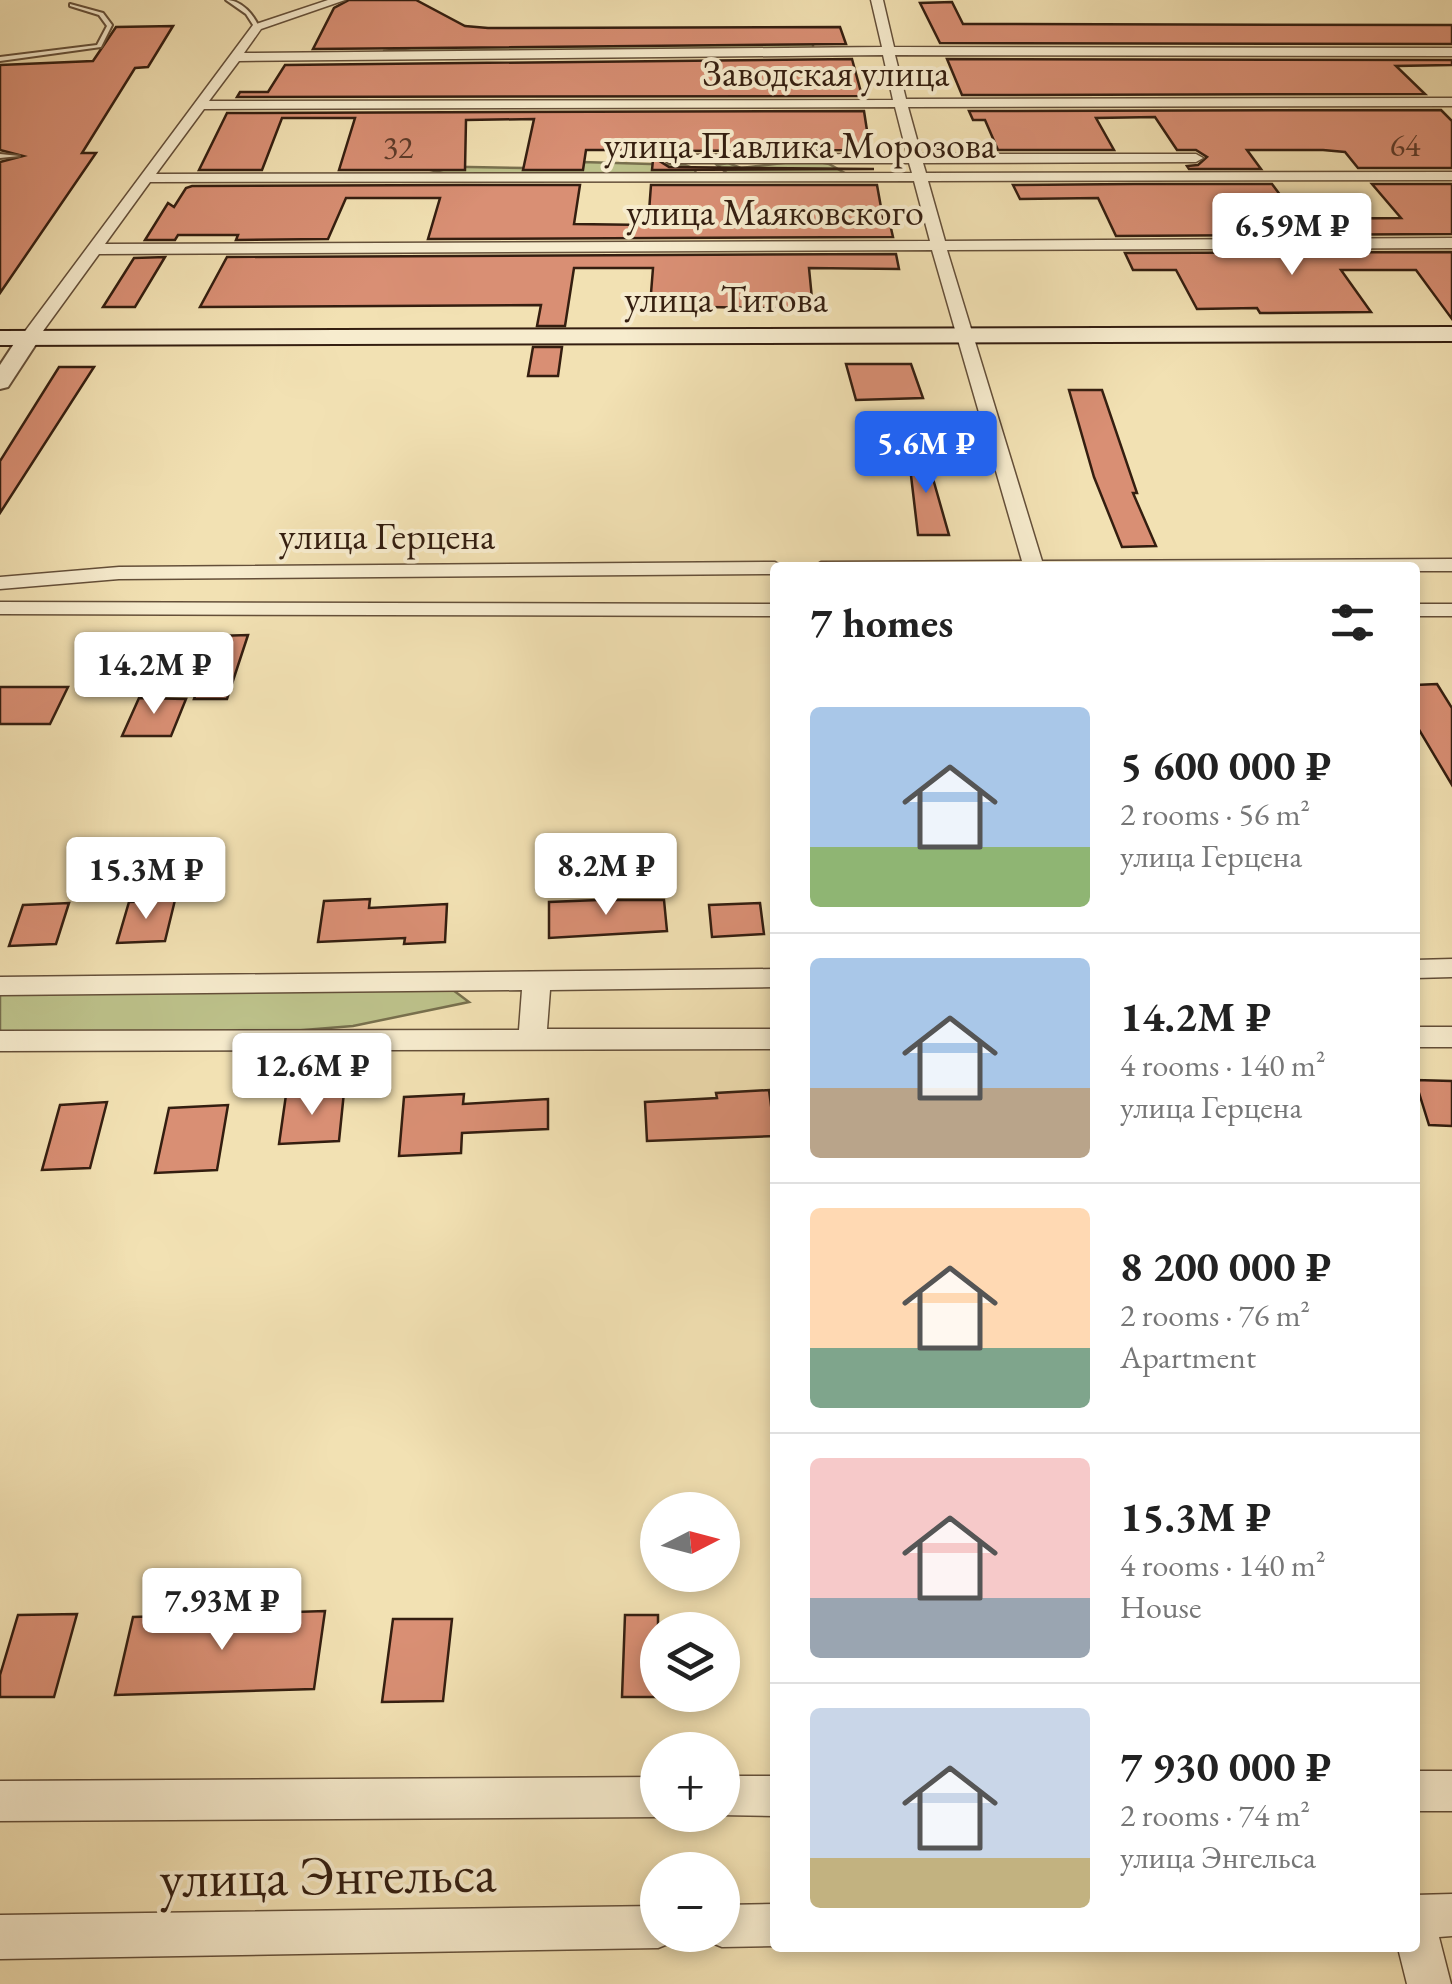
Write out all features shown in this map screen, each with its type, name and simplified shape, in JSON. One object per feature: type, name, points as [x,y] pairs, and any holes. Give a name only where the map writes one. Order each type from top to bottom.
[{"type":"main road","name":"улица Титова","points":[[0,338],[1452,334]]},
{"type":"street","points":[[177,161],[201,105],[258,27],[339,0]]},
{"type":"street","points":[[877,0],[900,102],[924,178],[964,336],[1032,562]]},
{"type":"street","points":[[1020,38],[1038,51]]},
{"type":"street","points":[[237,56],[1020,38],[1452,39]]},
{"type":"street","points":[[487,40],[888,44],[1038,51],[1452,52]]},
{"type":"street","points":[[247,41],[267,41]]},
{"type":"street","name":"Заводская улица","points":[[201,105],[1452,102]]},
{"type":"street","name":"улица Павлика Морозова","points":[[646,160],[1211,158]]},
{"type":"street","points":[[1270,158],[1294,177]]},
{"type":"street","points":[[0,382],[148,178],[177,161],[510,161]]},
{"type":"street","name":"улица Павлика Морозова","points":[[148,178],[1452,176]]},
{"type":"street","name":"улица Маяковского","points":[[98,248],[1452,243]]},
{"type":"street","points":[[1420,565],[1452,565]]},
{"type":"street","name":"улица Герцена","points":[[0,583],[119,574],[770,568]]},
{"type":"street","name":"улица Герцена","points":[[0,608],[770,610]]},
{"type":"street","points":[[1420,610],[1452,610]]},
{"type":"street","points":[[1420,968],[1452,968]]},
{"type":"street","points":[[0,986],[770,978]]},
{"type":"street","points":[[532,1040],[538,980]]},
{"type":"street","points":[[0,1041],[770,1038]]},
{"type":"street","points":[[1420,1038],[1452,1038]]},
{"type":"street","points":[[1420,1792],[1452,1791]]},
{"type":"street","name":"улица Энгельса","points":[[0,1801],[640,1796]]},
{"type":"street","points":[[740,1796],[770,1796]]},
{"type":"street","points":[[1420,1916],[1452,1915]]},
{"type":"street","points":[[740,1926],[770,1926]]},
{"type":"street","name":"улица Энгельса","points":[[0,1937],[640,1927]]},
{"type":"street","points":[[1420,1947],[1430,1984]]},
{"type":"lane","points":[[229,0],[248,13],[258,27]]},
{"type":"lane","points":[[0,59],[99,46],[110,26],[101,14],[72,5]]},
{"type":"lane","points":[[0,156],[16,156]]},
{"type":"green space","points":[[813,42],[813,49],[383,51],[418,47]]},
{"type":"green space","points":[[809,160],[843,172],[836,176],[729,175],[717,165],[728,163],[741,168]]},
{"type":"green space","points":[[582,162],[685,165],[695,169],[696,175],[450,175],[415,166],[527,168]]},
{"type":"green space","points":[[449,987],[469,1002],[353,1026],[279,1032],[0,1035],[0,992]]},
{"type":"building","points":[[349,0],[416,0],[465,26],[488,28],[840,27],[846,44],[313,49],[334,8]]},
{"type":"building","points":[[952,2],[963,24],[1452,25],[1452,44],[940,43],[920,3]]},
{"type":"building","points":[[173,26],[148,67],[135,68],[82,153],[96,153],[0,293],[0,162],[23,156],[0,150],[0,65],[93,61],[116,27]]},
{"type":"building","points":[[852,59],[862,96],[237,97],[240,92],[268,92],[285,65]]},
{"type":"building","points":[[947,59],[1452,60],[1452,65],[1396,66],[1425,94],[962,95]]},
{"type":"building","points":[[1441,110],[1452,121],[1452,168],[1358,168],[1345,152],[1247,150],[1261,169],[1189,169],[1187,166],[1198,165],[1207,157],[1196,150],[1177,150],[1155,117],[1096,118],[1114,150],[998,150],[985,120],[973,120],[969,111]]},
{"type":"building","points":[[864,111],[870,150],[669,151],[658,160],[669,167],[874,169],[652,170],[654,150],[586,150],[583,170],[523,170],[534,119],[466,120],[465,170],[339,170],[355,118],[282,118],[262,170],[199,170],[227,113]]},
{"type":"building","points":[[1272,184],[1298,219],[1401,218],[1372,184],[1452,184],[1452,234],[1116,236],[1098,198],[1020,199],[1013,185]]},
{"type":"building","points":[[580,185],[574,224],[648,225],[651,185],[877,185],[884,224],[890,224],[893,237],[428,239],[440,198],[346,198],[328,239],[236,240],[238,235],[178,235],[175,240],[145,240],[168,203],[174,207],[186,188],[192,186]]},
{"type":"building","points":[[1452,252],[1452,319],[1416,270],[1341,270],[1371,312],[1260,313],[1257,308],[1197,309],[1176,270],[1133,270],[1125,253]]},
{"type":"building","points":[[896,254],[899,269],[809,268],[813,309],[650,306],[653,268],[574,268],[565,326],[537,326],[541,305],[200,307],[227,257]]},
{"type":"building","points":[[165,257],[135,307],[103,307],[134,258]]},
{"type":"building","points":[[533,347],[562,347],[558,376],[528,376]]},
{"type":"building","points":[[846,364],[911,364],[923,398],[856,400]]},
{"type":"building","points":[[59,367],[94,367],[0,513],[0,461]]},
{"type":"building","points":[[1069,390],[1102,390],[1137,493],[1133,493],[1156,546],[1122,547],[1094,477]]},
{"type":"building","points":[[924,447],[949,535],[918,535],[908,450]]},
{"type":"building","points":[[248,635],[227,699],[194,699],[216,636]]},
{"type":"building","points":[[1437,684],[1452,708],[1452,785],[1420,731],[1420,685]]},
{"type":"building","points":[[0,687],[68,687],[50,724],[0,724]]},
{"type":"building","points":[[139,698],[186,699],[171,736],[122,736]]},
{"type":"building","points":[[370,899],[369,908],[447,904],[445,942],[404,944],[405,938],[318,942],[324,901]]},
{"type":"building","points":[[175,900],[165,941],[117,943],[129,902]]},
{"type":"building","points":[[664,900],[667,931],[549,938],[549,902]]},
{"type":"building","points":[[69,903],[56,944],[9,946],[23,905]]},
{"type":"building","points":[[760,903],[764,934],[712,937],[709,905]]},
{"type":"building","points":[[1420,1080],[1452,1081],[1452,1126],[1429,1125],[1420,1096]]},
{"type":"building","points":[[769,1090],[770,1136],[647,1141],[645,1102],[717,1098],[716,1093]]},
{"type":"building","points":[[344,1092],[339,1141],[279,1144],[286,1095]]},
{"type":"building","points":[[464,1094],[463,1104],[548,1099],[548,1129],[462,1133],[461,1153],[399,1156],[404,1097]]},
{"type":"building","points":[[107,1102],[90,1168],[42,1170],[60,1105]]},
{"type":"building","points":[[228,1105],[217,1170],[155,1173],[169,1108]]},
{"type":"building","points":[[325,1611],[314,1689],[115,1695],[133,1617]]},
{"type":"building","points":[[77,1614],[54,1697],[0,1697],[0,1675],[18,1615]]},
{"type":"building","points":[[625,1615],[640,1615],[640,1697],[622,1697]]},
{"type":"building","points":[[393,1619],[452,1619],[443,1701],[382,1702]]}]
